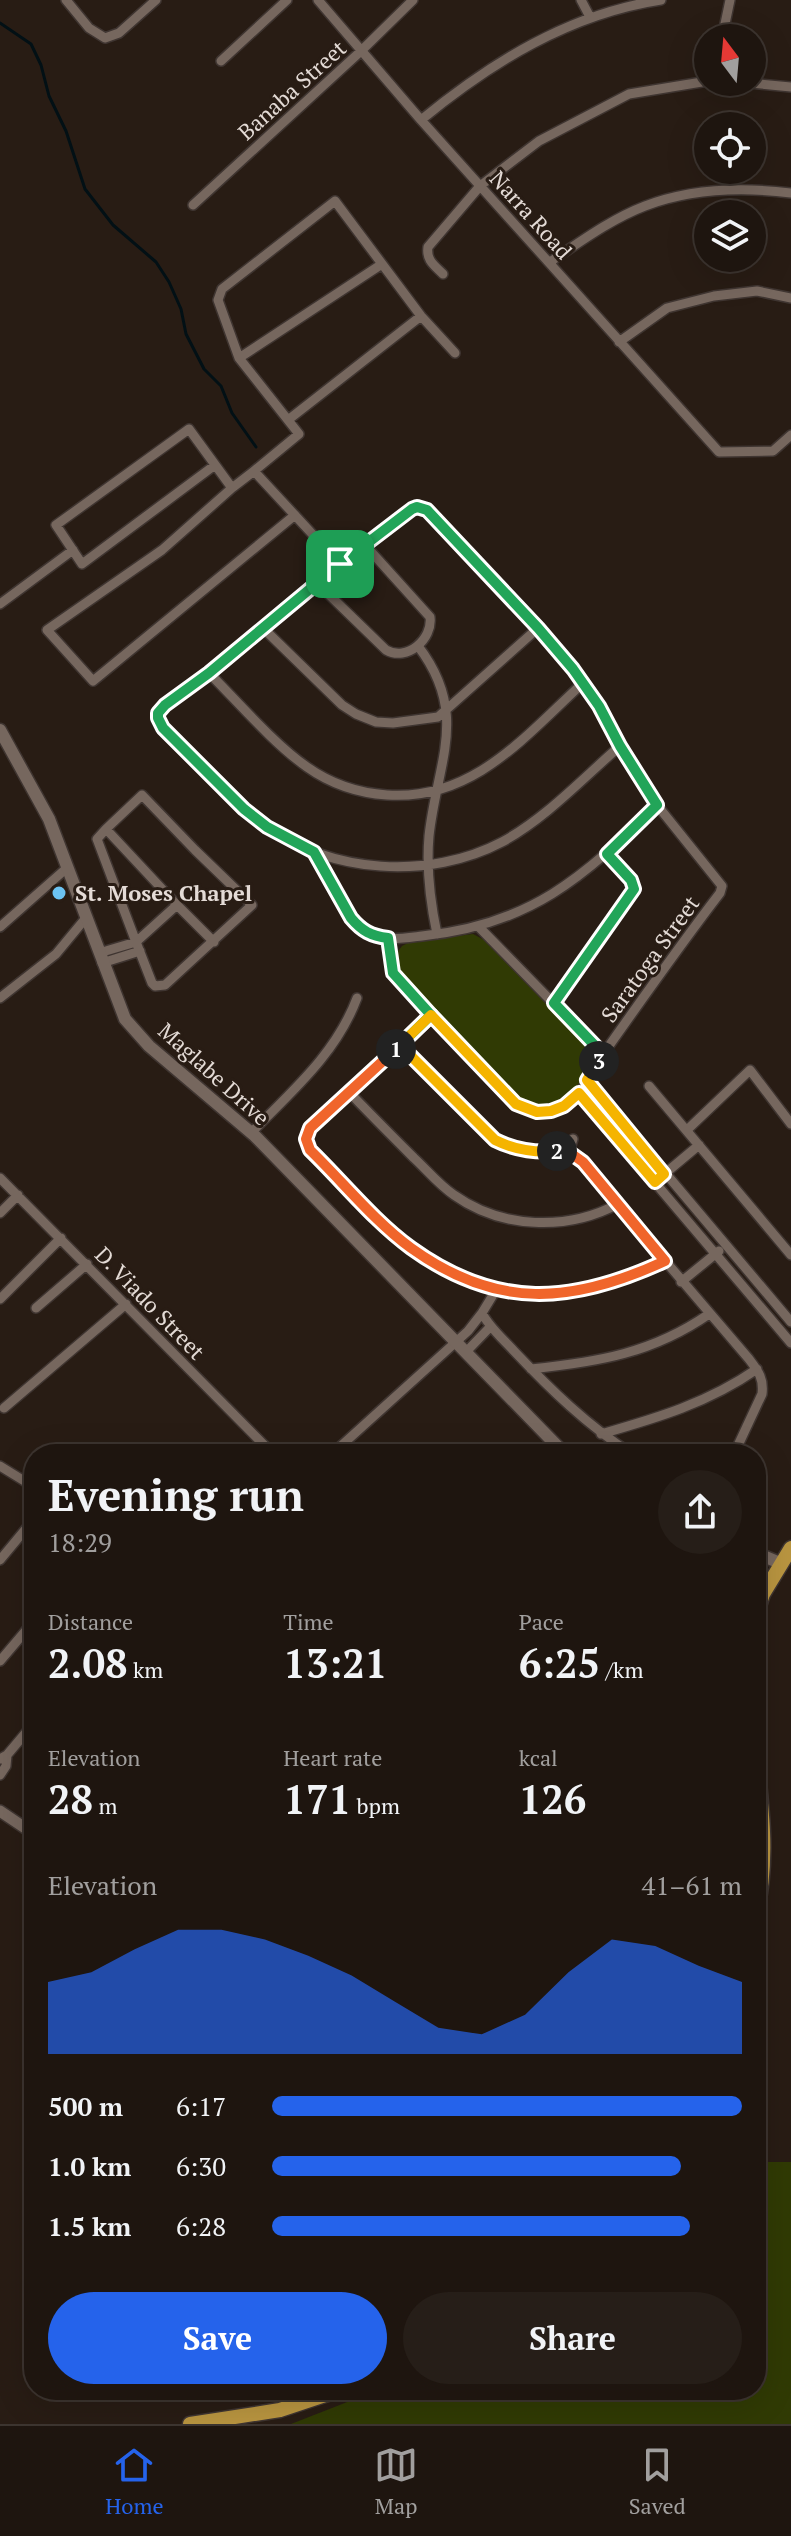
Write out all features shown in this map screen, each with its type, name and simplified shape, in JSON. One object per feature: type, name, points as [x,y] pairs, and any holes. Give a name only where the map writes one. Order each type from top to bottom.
[{"type":"main road","name":"Maglabe Drive","points":[[0,730],[49,819],[125,1019],[149,1046],[251,1133],[555,1444]]},
{"type":"main road","points":[[766,1589],[791,1548]]},
{"type":"main road","points":[[766,1557],[780,1563]]},
{"type":"main road","points":[[190,2424],[280,2410],[310,2400]]},
{"type":"street","points":[[66,0],[89,28],[105,38],[119,33],[156,0]]},
{"type":"street","points":[[221,61],[287,0]]},
{"type":"street","name":"Narra Road","points":[[318,0],[421,120],[719,452],[773,451],[791,435]]},
{"type":"street","name":"Banaba Street","points":[[193,205],[413,0]]},
{"type":"street","points":[[581,0],[590,17]]},
{"type":"street","points":[[421,120],[495,64],[571,24],[634,4],[661,0]]},
{"type":"street","points":[[725,24],[730,0]]},
{"type":"street","points":[[443,274],[430,261],[428,247],[480,186],[539,141],[629,94],[694,83]]},
{"type":"street","points":[[766,85],[791,87]]},
{"type":"street","points":[[550,262],[600,229],[645,206],[714,190],[758,189],[791,193]]},
{"type":"street","points":[[295,515],[93,681],[47,630],[162,550],[299,434],[239,358],[218,300],[222,289],[335,201],[421,316],[455,353]]},
{"type":"street","points":[[239,358],[382,264]]},
{"type":"street","points":[[619,342],[667,308],[714,296],[757,291],[791,298]]},
{"type":"street","points":[[288,420],[421,316]]},
{"type":"street","points":[[215,465],[82,564],[56,525],[189,429],[232,488]]},
{"type":"street","points":[[254,471],[340,564]]},
{"type":"street","name":"Saratoga Street","points":[[365,545],[412,509],[427,510],[538,628],[583,683],[657,805],[722,886],[720,893],[603,1054],[579,1093]]},
{"type":"street","points":[[317,583],[393,654],[418,646],[430,627],[427,612],[365,545],[340,564],[317,583],[209,673],[165,705],[158,713],[163,728],[244,809],[267,827],[314,852],[371,864],[427,866],[482,851],[514,835],[620,746]]},
{"type":"street","points":[[0,604],[73,550]]},
{"type":"street","points":[[263,628],[325,690],[356,714],[376,722],[393,723],[438,717],[538,628]]},
{"type":"street","points":[[418,646],[440,682],[447,711],[447,741],[436,792],[427,866],[437,934]]},
{"type":"street","points":[[209,673],[294,757],[321,776],[350,788],[377,794],[418,796],[436,792],[488,767],[583,683]]},
{"type":"street","points":[[142,795],[252,905],[161,987],[152,983],[97,839],[106,829],[142,795]]},
{"type":"street","points":[[314,852],[351,918],[369,934],[388,938],[437,934],[479,927],[540,902],[607,854],[657,805]]},
{"type":"street","points":[[106,829],[214,942]]},
{"type":"street","points":[[554,1003],[634,889],[631,880],[607,854]]},
{"type":"street","points":[[0,927],[68,867]]},
{"type":"street","points":[[100,958],[138,946],[177,905]]},
{"type":"street","points":[[0,998],[56,954],[85,919]]},
{"type":"street","points":[[479,927],[603,1054]]},
{"type":"street","points":[[388,938],[393,973],[516,1104],[537,1112],[551,1111],[564,1106],[579,1093],[791,1343]]},
{"type":"street","points":[[251,1133],[320,1064],[348,1022],[357,998]]},
{"type":"street","points":[[431,1015],[307,1133],[310,1150],[410,1247],[451,1271],[496,1290],[569,1293],[618,1282],[665,1261]]},
{"type":"street","points":[[400,1045],[495,1140],[530,1152],[569,1152],[583,1162],[757,1369],[763,1384],[762,1394],[739,1444]]},
{"type":"street","points":[[687,1130],[750,1070],[791,1124]]},
{"type":"street","points":[[587,1080],[791,1322]]},
{"type":"street","points":[[649,1086],[791,1255]]},
{"type":"street","points":[[349,1092],[436,1180],[471,1205],[495,1215],[549,1223],[596,1214],[618,1204]]},
{"type":"street","points":[[569,1152],[573,1139]]},
{"type":"street","points":[[655,1182],[699,1145]]},
{"type":"street","name":"D. Viado Street","points":[[0,1178],[263,1444]]},
{"type":"street","points":[[0,1213],[18,1195]]},
{"type":"street","points":[[0,1299],[61,1238]]},
{"type":"street","points":[[681,1282],[726,1246]]},
{"type":"street","points":[[36,1308],[87,1264]]},
{"type":"street","points":[[343,1444],[468,1331],[496,1290]]},
{"type":"street","points":[[4,1408],[126,1304]]},
{"type":"street","points":[[482,1313],[531,1369],[601,1434],[616,1444]]},
{"type":"street","points":[[531,1369],[590,1362],[631,1353],[671,1337],[709,1314]]},
{"type":"street","points":[[465,1353],[491,1326]]},
{"type":"street","points":[[601,1434],[700,1403],[757,1369]]},
{"type":"street","points":[[0,1466],[24,1481]]},
{"type":"street","points":[[0,1560],[24,1531]]},
{"type":"street","points":[[0,1661],[24,1633]]},
{"type":"street","points":[[3,1763],[24,1736]]},
{"type":"street","points":[[0,1811],[24,1827]]},
{"type":"green space","points":[[473,934],[488,942],[586,1044],[588,1059],[585,1073],[568,1095],[542,1104],[528,1102],[515,1095],[397,968],[395,955],[410,942]]},
{"type":"green space","points":[[766,2162],[791,2162],[791,2424],[291,2424],[352,2400],[766,2400]]},
{"type":"waterway","points":[[0,23],[31,44],[41,65],[49,96],[66,131],[85,189],[113,225],[156,262],[169,282],[181,309],[186,334],[204,369],[221,386],[232,413],[256,447]]},
{"type":"place","name":"St. Moses Chapel","points":[[59,893]]},
{"type":"route","points":[[340,564],[158,713],[163,728],[244,809],[267,827],[314,852],[351,918],[369,934],[388,938],[393,973],[431,1015],[310,1128],[307,1144],[410,1247],[475,1282],[496,1290],[546,1294],[569,1293],[618,1282],[665,1261],[583,1162],[569,1152],[530,1152],[495,1140],[400,1045],[431,1015],[516,1104],[537,1112],[551,1111],[564,1106],[579,1093],[655,1182],[664,1174],[587,1080],[603,1054],[554,1003],[634,889],[631,880],[607,854],[657,805],[599,706],[573,669],[427,510],[412,509],[340,564]]}]
